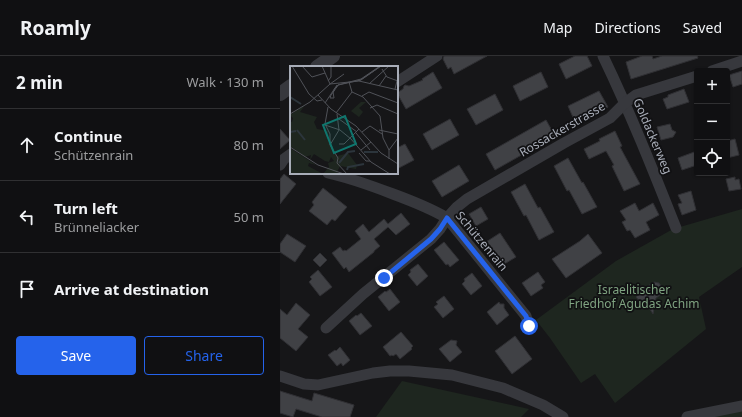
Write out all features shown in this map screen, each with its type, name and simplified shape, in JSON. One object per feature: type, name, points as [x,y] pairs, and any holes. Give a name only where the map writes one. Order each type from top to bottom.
[{"type":"street","points":[[318,66],[333,56]]},
{"type":"street","points":[[398,81],[437,56]]},
{"type":"street","name":"Goldackerweg","points":[[603,56],[648,156],[676,228]]},
{"type":"street","points":[[721,68],[742,61]]},
{"type":"street","name":"Rossackerstrasse","points":[[326,328],[363,294],[431,239],[447,218],[467,199],[610,118],[625,103],[636,95],[694,77]]},
{"type":"street","points":[[280,94],[290,87]]},
{"type":"street","points":[[290,155],[284,159],[280,165],[290,167]]},
{"type":"street","name":"Schützenrain","points":[[333,174],[412,201],[436,211],[447,218],[526,316],[529,326]]},
{"type":"street","points":[[280,376],[304,384],[318,385],[373,373],[390,371],[409,371],[452,375],[503,388],[543,405],[563,417]]},
{"type":"street","points":[[687,417],[742,406]]},
{"type":"green space","name":"Israelitischer Friedhof Agudas Achim","points":[[742,209],[742,267],[699,297],[706,329],[615,403],[595,374],[581,383],[536,320],[616,261],[673,229]]},
{"type":"green space","points":[[402,381],[529,409],[521,417],[376,417]]},
{"type":"green space","points":[[742,409],[742,417],[701,417]]},
{"type":"building","points":[[444,56],[487,56],[454,74],[451,67],[448,69],[443,59]]},
{"type":"building","points":[[575,56],[587,56],[592,66],[566,79],[559,64]]},
{"type":"building","points":[[642,56],[652,56],[653,59],[662,56],[697,56],[698,58],[631,79],[626,62]]},
{"type":"building","points":[[742,71],[742,84],[733,87],[730,75]]},
{"type":"building","points":[[433,72],[442,88],[406,109],[398,92],[403,89],[405,85],[409,86],[423,80],[422,79]]},
{"type":"building","points":[[541,72],[548,87],[520,101],[513,86]]},
{"type":"building","points":[[684,89],[689,102],[667,109],[663,99],[668,97],[668,95]]},
{"type":"building","points":[[599,91],[608,107],[576,124],[568,106]]},
{"type":"building","points":[[495,94],[503,110],[476,125],[467,109]]},
{"type":"building","points":[[450,119],[459,135],[432,150],[423,134]]},
{"type":"building","points":[[546,120],[555,136],[495,170],[486,154]]},
{"type":"building","points":[[670,124],[672,130],[676,132],[673,137],[661,140],[657,127]]},
{"type":"building","points":[[280,129],[290,140],[280,149]]},
{"type":"building","points":[[615,131],[622,146],[620,147],[640,184],[624,191],[612,166],[614,165],[606,151],[589,159],[584,149]]},
{"type":"building","points":[[735,139],[739,155],[730,157],[730,140]]},
{"type":"building","points":[[405,144],[414,160],[398,168],[398,148]]},
{"type":"building","points":[[694,152],[694,166],[682,170],[678,158]]},
{"type":"building","points":[[568,158],[597,207],[582,214],[569,190],[567,191],[554,166]]},
{"type":"building","points":[[459,165],[469,181],[442,197],[432,181]]},
{"type":"building","points":[[284,174],[296,184],[280,204],[280,179]]},
{"type":"building","points":[[735,177],[735,180],[739,179],[741,189],[729,191],[726,179]]},
{"type":"building","points":[[525,184],[538,208],[540,207],[554,232],[539,240],[526,215],[524,216],[511,192]]},
{"type":"building","points":[[323,188],[347,207],[335,221],[332,219],[327,225],[309,211],[314,205],[312,202]]},
{"type":"building","points":[[691,191],[696,210],[682,215],[678,204],[682,203],[678,195]]},
{"type":"building","points":[[635,203],[639,211],[653,203],[659,215],[646,222],[650,230],[635,238],[630,230],[627,231],[622,222],[626,220],[620,211]]},
{"type":"building","points":[[481,207],[488,219],[476,226],[469,214]]},
{"type":"building","points":[[401,213],[410,224],[396,235],[388,227],[374,239],[380,246],[374,252],[349,272],[346,267],[344,269],[332,253],[340,247],[343,251],[346,251],[361,239],[355,231],[363,224],[369,232],[384,219],[388,224]]},
{"type":"building","points":[[500,233],[516,257],[501,266],[486,242]]},
{"type":"building","points":[[287,234],[306,246],[295,262],[280,252],[280,244]]},
{"type":"building","points":[[588,234],[602,253],[566,278],[552,259]]},
{"type":"building","points":[[444,242],[459,260],[450,267],[448,264],[446,265],[434,250]]},
{"type":"building","points":[[320,253],[327,260],[320,267],[313,260]]},
{"type":"building","points":[[418,264],[428,276],[417,286],[408,275],[411,272],[410,270]]},
{"type":"building","points":[[318,270],[332,287],[320,296],[309,282],[312,279],[310,277]]},
{"type":"building","points":[[538,272],[545,282],[541,285],[543,288],[531,296],[522,283]]},
{"type":"building","points":[[472,273],[482,286],[471,295],[462,284],[465,281],[464,279]]},
{"type":"building","points":[[654,282],[659,283],[665,292],[656,298],[653,314],[648,306],[645,308],[636,297]]},
{"type":"building","points":[[390,289],[400,302],[389,311],[378,297]]},
{"type":"building","points":[[444,296],[454,309],[443,318],[434,307],[438,304],[436,302]]},
{"type":"building","points":[[499,302],[500,304],[504,304],[504,308],[509,315],[497,325],[487,312]]},
{"type":"building","points":[[296,303],[310,315],[298,329],[308,337],[296,351],[280,338],[280,309],[287,315]]},
{"type":"building","points":[[361,313],[372,326],[360,335],[349,321]]},
{"type":"building","points":[[401,332],[413,346],[411,348],[412,349],[400,359],[396,354],[390,356],[383,347]]},
{"type":"building","points":[[515,336],[532,359],[512,374],[495,351]]},
{"type":"building","points":[[451,340],[457,341],[456,345],[462,352],[450,362],[439,349]]},
{"type":"building","points":[[340,347],[350,360],[343,366],[341,363],[337,366],[328,355]]},
{"type":"building","points":[[280,391],[312,401],[314,393],[354,405],[350,417],[322,417],[296,409],[293,417],[280,413]]},
{"type":"route","points":[[384,278],[431,239],[447,218],[526,316],[529,326]]}]
